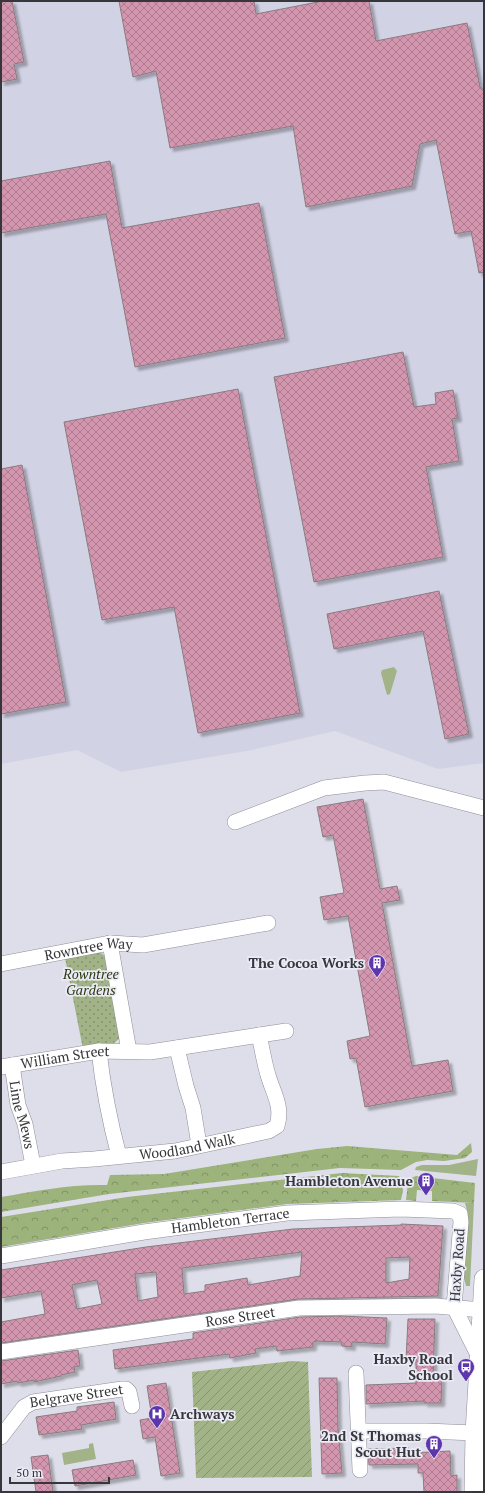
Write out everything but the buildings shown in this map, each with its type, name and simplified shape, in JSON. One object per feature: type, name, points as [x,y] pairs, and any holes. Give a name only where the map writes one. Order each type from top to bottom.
[{"type":"street","points":[[235,822],[324,788],[365,782],[384,782],[484,808]]},
{"type":"street","name":"Rowntree Way","points":[[1,964],[110,943],[143,945],[268,923]]},
{"type":"street","points":[[110,943],[129,1051]]},
{"type":"street","name":"William Street","points":[[6,1066],[99,1052],[150,1052],[286,1031]]},
{"type":"street","name":"Woodland Walk","points":[[1,1172],[33,1165],[62,1161],[175,1151],[269,1131],[277,1126],[280,1116],[268,1076],[259,1035]]},
{"type":"street","points":[[177,1048],[193,1108],[199,1145]]},
{"type":"street","points":[[99,1052],[102,1078],[119,1156]]},
{"type":"street","name":"Lime Mews","points":[[6,1066],[25,1124],[33,1165]]},
{"type":"street","name":"Hambleton Terrace","points":[[1,1256],[144,1232],[287,1213],[400,1209],[453,1211],[460,1214]]},
{"type":"street","name":"Haxby Road","points":[[460,1214],[461,1222],[454,1307],[479,1357]]},
{"type":"street","name":"Haxby Road","points":[[474,1492],[474,1433],[484,1279]]},
{"type":"street","name":"Rose Street","points":[[1,1352],[299,1308],[454,1307],[482,1310]]},
{"type":"street","points":[[356,1373],[360,1470]]},
{"type":"street","name":"Belgrave Street","points":[[1,1437],[24,1407],[33,1402],[132,1388],[129,1392],[132,1406]]},
{"type":"street","points":[[358,1431],[474,1433]]},
{"type":"shaded area","points":[[1,1],[484,1],[484,763],[438,769],[335,731],[247,751],[121,772],[77,750],[1,764]]},
{"type":"green space","points":[[394,667],[397,671],[390,694],[387,695],[381,673],[382,670]]},
{"type":"green space","name":"Rowntree Gardens","points":[[94,952],[101,953],[105,956],[121,1033],[119,1039],[114,1043],[83,1049],[65,958]]},
{"type":"green space","points":[[471,1143],[472,1152],[465,1158],[444,1161],[427,1160],[416,1162],[401,1170],[340,1168],[109,1194],[1,1212],[1,1197],[40,1190],[107,1185],[110,1175],[164,1174],[317,1149],[347,1146],[457,1155]]},
{"type":"green space","points":[[478,1159],[476,1176],[415,1170],[416,1167],[422,1165],[449,1165]]},
{"type":"green space","points":[[342,1173],[399,1176],[403,1190],[401,1200],[287,1204],[144,1223],[1,1247],[1,1217],[127,1197]]},
{"type":"green space","points":[[416,1176],[475,1183],[474,1203],[432,1201],[432,1191],[417,1190],[416,1201],[406,1200],[408,1183],[411,1178]]},
{"type":"green space","points":[[465,1203],[474,1203],[470,1286],[466,1286],[464,1278],[468,1214]]},
{"type":"green space","points":[[292,1361],[308,1362],[312,1477],[196,1478],[192,1372]]},
{"type":"green space","points":[[93,1443],[96,1459],[64,1465],[62,1453],[89,1448],[89,1444]]},
{"type":"place","name":"The Cocoa Works","points":[[377,978]]},
{"type":"place","name":"Hambleton Avenue","points":[[426,1196]]},
{"type":"place","name":"Haxby Road School","points":[[466,1382]]},
{"type":"place","name":"Archways","points":[[157,1429]]},
{"type":"place","name":"2nd St Thomas Scout Hut","points":[[434,1459]]}]
